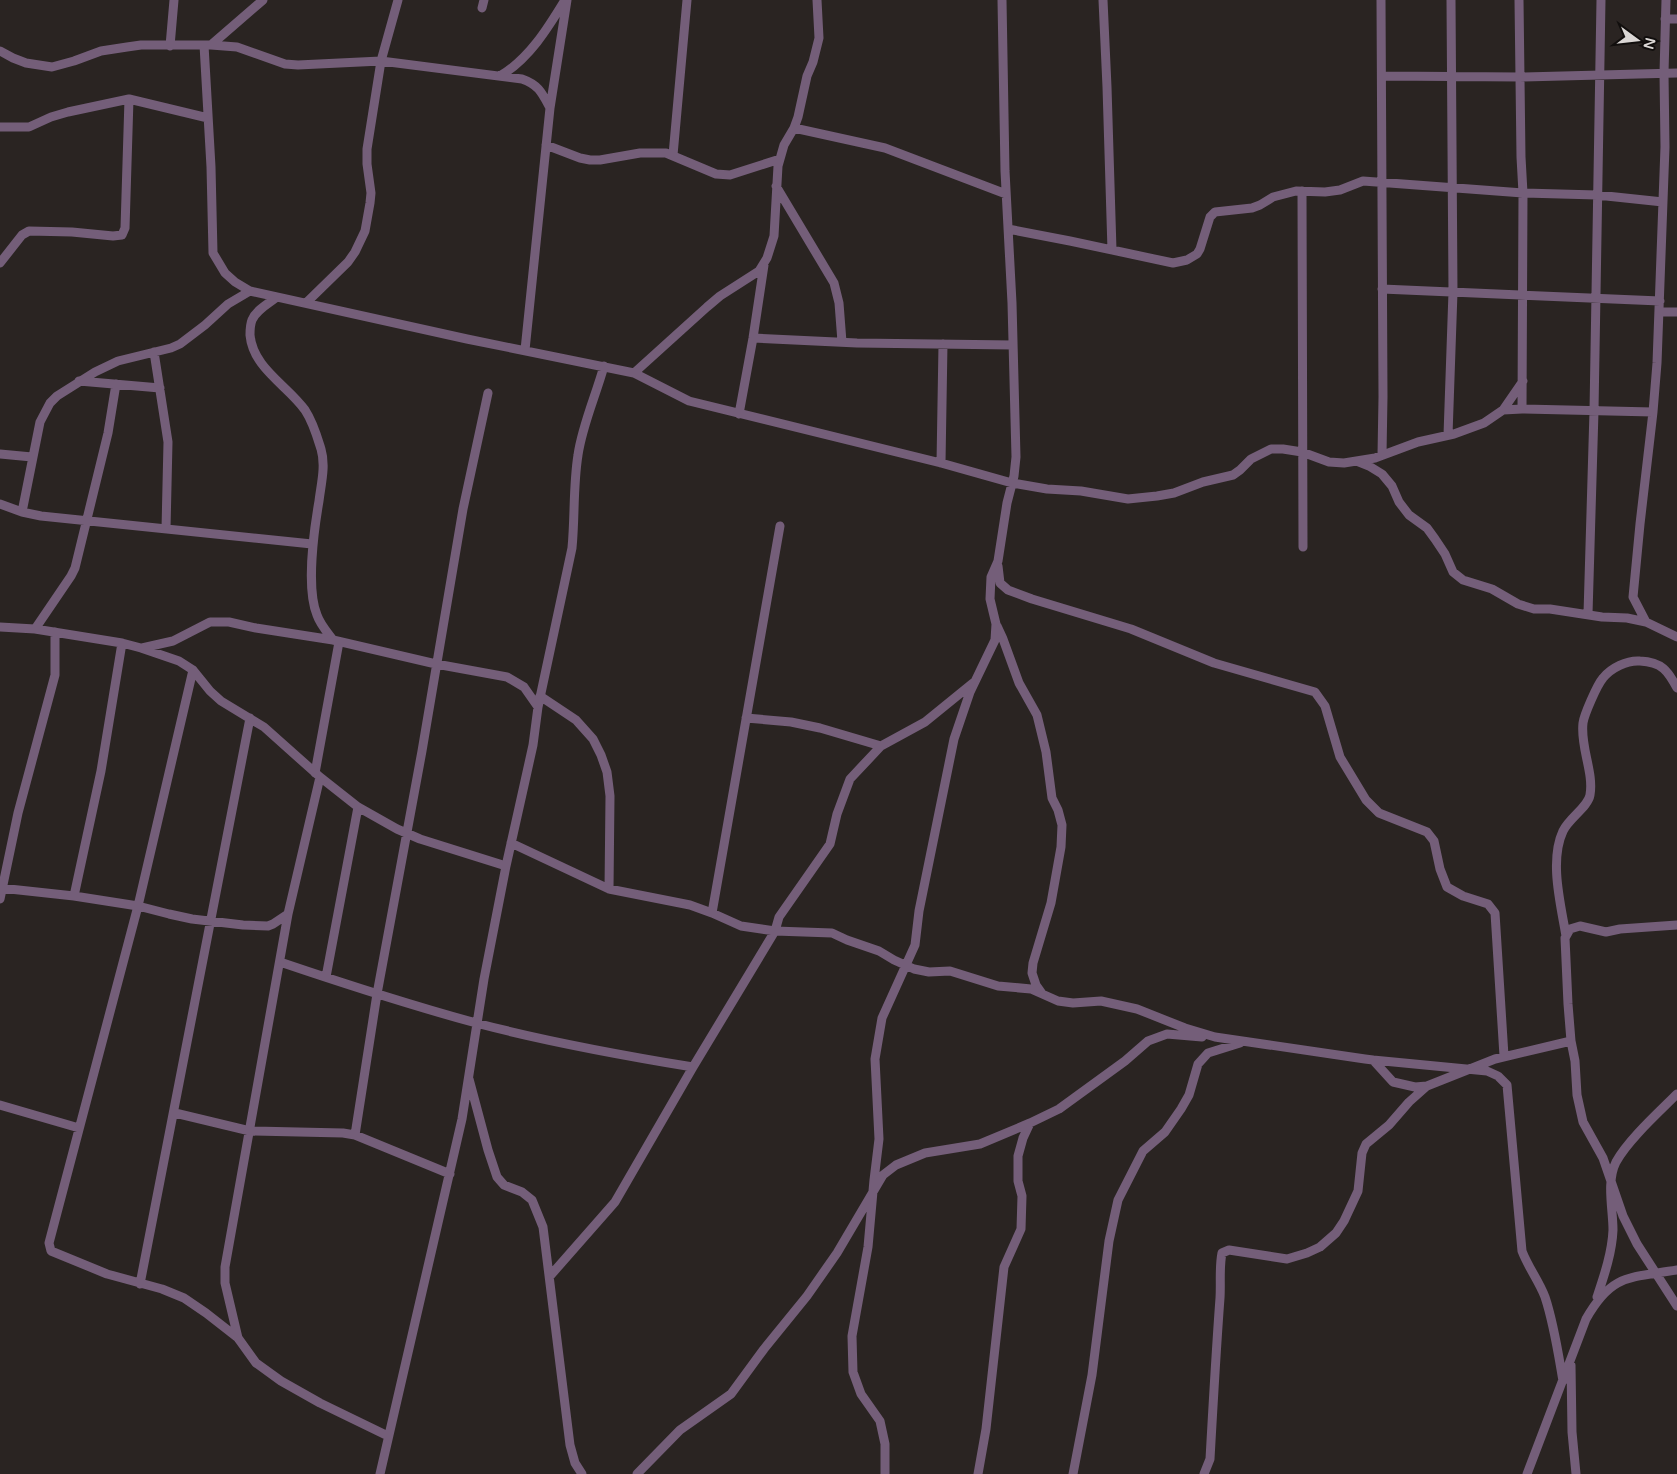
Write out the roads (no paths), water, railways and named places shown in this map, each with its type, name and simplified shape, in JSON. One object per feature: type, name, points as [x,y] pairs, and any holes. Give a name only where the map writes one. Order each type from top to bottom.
[{"type":"street","points":[[170,46],[174,0]]},
{"type":"street","points":[[207,45],[263,0]]},
{"type":"street","points":[[306,303],[348,262],[358,246],[364,231],[370,203],[366,157],[382,61],[398,0]]},
{"type":"street","points":[[500,76],[516,65],[524,56],[554,19],[566,0]]},
{"type":"street","points":[[525,350],[550,108],[566,0]]},
{"type":"street","points":[[673,155],[687,0]]},
{"type":"street","points":[[739,414],[754,338],[764,265],[774,236],[776,186],[780,159],[784,145],[794,128],[819,38],[820,27],[817,0]]},
{"type":"street","points":[[1002,0],[1006,194],[1016,440],[1012,483],[998,561],[1000,583],[1008,590],[1032,599],[1131,629],[1214,663],[1315,692],[1325,706],[1340,757],[1366,800],[1379,813],[1427,832],[1434,842],[1440,869],[1447,887],[1463,896],[1488,904],[1495,913],[1504,1056]]},
{"type":"street","points":[[1103,0],[1112,250]]},
{"type":"street","points":[[1382,0],[1382,456]]},
{"type":"street","points":[[1448,435],[1453,292],[1451,0]]},
{"type":"street","points":[[1518,0],[1523,193],[1522,408]]},
{"type":"street","points":[[1588,614],[1594,411],[1601,0]]},
{"type":"street","points":[[1646,622],[1633,597],[1653,412],[1660,301],[1664,202],[1666,0]]},
{"type":"street","points":[[1665,19],[1677,18]]},
{"type":"street","points":[[0,51],[26,63],[52,67],[101,51],[141,45],[237,47],[278,62],[298,65],[382,61],[522,79],[541,90],[550,108]]},
{"type":"street","points":[[207,45],[213,253],[225,273],[250,291],[467,339],[634,373],[689,401],[1012,483],[1047,490],[1081,491],[1128,499],[1174,493],[1203,482],[1233,475],[1251,459],[1271,449],[1302,452],[1330,462],[1344,463],[1359,462],[1382,456],[1418,442],[1448,435],[1484,423],[1502,410],[1523,380]]},
{"type":"street","points":[[1382,76],[1452,75],[1520,77],[1677,73]]},
{"type":"street","points":[[0,127],[29,127],[68,112],[129,99],[208,118]]},
{"type":"street","points":[[0,263],[22,235],[29,231],[122,235],[125,228],[129,99]]},
{"type":"street","points":[[794,128],[885,148],[1006,194]]},
{"type":"street","points":[[546,145],[590,160],[659,152],[673,155],[700,168],[723,175],[730,175],[780,159]]},
{"type":"street","points":[[1008,229],[1173,264],[1187,260],[1197,254],[1210,217],[1215,212],[1252,208],[1273,197],[1296,190],[1325,192],[1340,190],[1363,181],[1523,193],[1597,195],[1664,202]]},
{"type":"street","points":[[776,186],[834,283],[839,303],[842,342]]},
{"type":"street","points":[[1302,191],[1303,547]]},
{"type":"street","points":[[634,373],[706,307],[720,296],[743,283],[764,265]]},
{"type":"street","points":[[1382,289],[1660,301]]},
{"type":"street","points":[[22,512],[40,422],[44,412],[57,396],[79,381],[118,361],[180,344],[228,304],[250,291]]},
{"type":"street","points":[[238,1338],[225,1283],[225,1267],[288,914],[318,775],[336,641],[316,614],[312,580],[312,544],[323,474],[322,454],[313,426],[305,410],[266,370],[251,343],[251,321],[277,297]]},
{"type":"street","points":[[1659,312],[1677,312]]},
{"type":"street","points":[[754,338],[842,342],[1013,345]]},
{"type":"street","points":[[942,464],[943,344]]},
{"type":"street","points":[[154,352],[168,442],[166,529]]},
{"type":"street","points":[[380,1474],[462,1119],[477,1023],[506,866],[529,763],[540,696],[572,548],[576,468],[580,445],[604,366]]},
{"type":"street","points":[[79,381],[160,388]]},
{"type":"street","points":[[34,629],[75,568],[108,433],[116,384]]},
{"type":"street","points":[[355,1135],[463,509],[488,393]]},
{"type":"street","points":[[1502,410],[1522,408],[1653,412]]},
{"type":"street","points":[[0,454],[32,457]]},
{"type":"street","points":[[1359,462],[1382,474],[1392,486],[1399,502],[1409,515],[1427,528],[1445,554],[1453,572],[1463,580],[1492,589],[1518,604],[1534,609],[1627,618],[1646,622],[1677,637]]},
{"type":"street","points":[[0,504],[41,516],[312,544]]},
{"type":"street","points":[[712,912],[780,526]]},
{"type":"street","points":[[998,561],[992,577],[990,599],[996,624],[1019,682],[1037,715],[1046,752],[1052,798],[1062,825],[1056,878],[1046,923],[1033,962],[1032,974],[1036,985],[1043,994]]},
{"type":"street","points":[[141,648],[173,641],[201,625],[220,621],[336,641],[436,664],[507,677],[524,687],[538,707]]},
{"type":"street","points":[[885,1474],[885,1444],[880,1421],[861,1394],[853,1372],[852,1336],[868,1247],[872,1192],[879,1139],[875,1058],[882,1018],[915,944],[919,911],[954,739],[970,692],[995,640],[996,624]]},
{"type":"street","points":[[0,627],[34,629],[122,643],[179,661],[193,670],[221,701],[264,727],[318,775],[358,806],[397,829],[506,866]]},
{"type":"street","points":[[0,899],[18,813],[55,675],[55,632]]},
{"type":"street","points":[[74,896],[100,770],[122,643]]},
{"type":"street","points":[[1677,689],[1668,672],[1658,665],[1641,660],[1630,661],[1618,666],[1603,678],[1583,722],[1583,738],[1590,793],[1588,803],[1579,809],[1563,831],[1556,872],[1566,936],[1571,1041],[1575,1061],[1577,1096],[1583,1122],[1603,1158],[1626,1223],[1636,1244],[1677,1306]]},
{"type":"street","points":[[193,670],[138,906],[51,1230],[48,1243],[50,1252],[106,1274],[162,1289],[184,1298],[214,1318],[238,1338],[256,1363],[282,1381],[320,1403],[388,1436]]},
{"type":"street","points":[[550,1276],[615,1202],[693,1067],[775,932],[779,917],[830,844],[837,814],[850,779],[880,746],[925,722],[976,680]]},
{"type":"street","points":[[540,696],[576,720],[592,739],[601,755],[607,772],[610,796],[609,889]]},
{"type":"street","points":[[140,1284],[250,718]]},
{"type":"street","points":[[746,718],[791,722],[820,728],[880,746]]},
{"type":"street","points":[[326,977],[358,806]]},
{"type":"street","points":[[511,842],[609,889],[678,902],[712,912],[741,926],[775,932],[832,933],[879,951],[914,969],[929,972],[950,971],[998,986],[1030,988],[1058,1001],[1073,1003],[1101,1001],[1137,1009],[1185,1028],[1215,1037],[1372,1060],[1487,1071],[1498,1076],[1507,1085],[1522,1251],[1544,1295],[1554,1331],[1563,1381]]},
{"type":"street","points":[[1,888],[74,896],[138,906],[179,917],[243,925],[268,926],[288,914]]},
{"type":"street","points":[[1566,936],[1570,929],[1580,926],[1606,932],[1620,929],[1677,925]]},
{"type":"street","points":[[280,962],[378,994],[477,1023],[582,1048],[693,1067]]},
{"type":"street","points":[[637,1474],[680,1430],[731,1394],[807,1296],[837,1253],[883,1175],[896,1165],[911,1157],[925,1153],[980,1144],[1030,1124],[1059,1109],[1125,1061],[1148,1041],[1166,1034],[1215,1037]]},
{"type":"street","points":[[1372,1060],[1393,1082],[1415,1087],[1427,1086],[1504,1056],[1571,1041]]},
{"type":"street","points":[[1073,1474],[1092,1375],[1109,1241],[1118,1200],[1143,1152],[1165,1132],[1189,1095],[1198,1064],[1208,1053],[1243,1042]]},
{"type":"street","points":[[468,1077],[497,1177],[504,1185],[527,1195],[532,1200],[543,1227],[570,1445],[574,1463],[582,1474]]},
{"type":"street","points":[[1210,1474],[1222,1253],[1229,1250],[1288,1259],[1320,1247],[1336,1233],[1344,1221],[1358,1191],[1362,1153],[1366,1144],[1389,1125],[1409,1102],[1427,1086]]},
{"type":"street","points":[[1595,1303],[1609,1257],[1613,1232],[1611,1181],[1615,1163],[1657,1114],[1677,1094]]},
{"type":"street","points":[[0,1105],[79,1128]]},
{"type":"street","points":[[174,1113],[250,1131],[343,1133],[355,1135],[450,1174]]},
{"type":"street","points":[[978,1474],[986,1429],[1004,1267],[1021,1229],[1022,1196],[1018,1181],[1018,1156],[1023,1138],[1030,1124]]},
{"type":"street","points":[[1527,1474],[1586,1319],[1595,1303],[1604,1292],[1614,1284],[1625,1279],[1677,1270]]},
{"type":"street","points":[[1571,1360],[1572,1432],[1576,1474]]},
{"type":"street","points":[[1204,1474],[1210,1459]]}]
